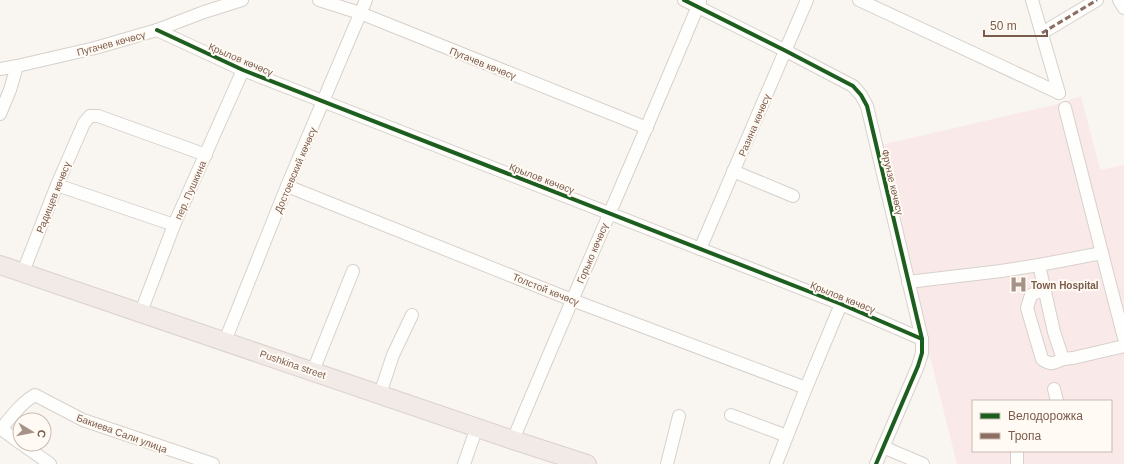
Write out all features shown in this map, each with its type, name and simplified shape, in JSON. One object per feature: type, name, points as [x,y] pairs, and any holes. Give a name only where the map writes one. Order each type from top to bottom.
[{"type":"highway","name":"Pushkina street","points":[[0,264],[587,464]]},
{"type":"street","name":"Пугачев көчөсү","points":[[0,69],[95,48],[157,30],[204,12],[242,0]]},
{"type":"street","name":"Пугачев көчөсү","points":[[319,0],[360,13],[647,128]]},
{"type":"street","name":"Достоевский көчөсү","points":[[225,341],[287,186],[324,102],[366,0]]},
{"type":"street","name":"Фрунзе көчөсү","points":[[684,0],[699,4],[853,86],[861,95],[867,106],[922,339],[922,353],[918,366],[876,464]]},
{"type":"street","name":"Разина көчөсү","points":[[700,249],[807,0]]},
{"type":"street","points":[[858,0],[1059,93],[1032,0]]},
{"type":"street","points":[[1042,33],[1097,0]]},
{"type":"street","points":[[1119,0],[1124,8]]},
{"type":"street","name":"Горько көчөсү","points":[[513,440],[699,4]]},
{"type":"street","name":"Крылов көчөсү","points":[[157,30],[243,70],[841,304],[922,339]]},
{"type":"street","points":[[0,114],[10,90],[17,66]]},
{"type":"street","name":"пер. Пушкина","points":[[141,312],[174,225],[243,70]]},
{"type":"street","points":[[1065,108],[1124,338]]},
{"type":"street","name":"Радищев көчөсү","points":[[23,272],[57,185],[84,123],[90,116],[98,116],[206,155]]},
{"type":"street","points":[[734,171],[793,196]]},
{"type":"street","points":[[57,185],[174,225]]},
{"type":"street","name":"Толстой көчөсү","points":[[287,186],[572,300],[806,388]]},
{"type":"street","points":[[908,282],[1001,271],[1102,253]]},
{"type":"street","points":[[1039,265],[1054,332],[1063,359]]},
{"type":"street","points":[[313,371],[354,271]]},
{"type":"street","points":[[1044,289],[1031,295],[1027,308],[1042,359],[1047,363],[1052,364],[1063,359],[1124,346]]},
{"type":"street","points":[[776,464],[841,304]]},
{"type":"street","points":[[380,394],[393,355],[412,315]]},
{"type":"street","name":"Бакиева Сали улица","points":[[0,428],[30,397],[35,395],[83,420],[213,464]]},
{"type":"street","points":[[731,415],[787,436]]},
{"type":"street","points":[[667,464],[679,416]]},
{"type":"street","points":[[464,464],[477,427]]},
{"type":"street","points":[[0,428],[12,437]]},
{"type":"street","points":[[883,447],[923,464]]},
{"type":"street","points":[[33,452],[50,464]]},
{"type":"street","points":[[1017,452],[1017,464]]},
{"type":"shaded area","name":"Town Hospital","points":[[1081,96],[1100,170],[1124,165],[1124,464],[957,464],[877,146],[1054,105]]},
{"type":"marked path","points":[[1042,33],[1097,0]]},
{"type":"cycle path","points":[[684,0],[853,86],[861,95],[867,106],[922,339],[922,353],[918,366],[876,464]]},
{"type":"cycle path","points":[[157,30],[243,70],[841,304],[922,339]]},
{"type":"place","name":"Town Hospital","points":[[1018,285]]}]
